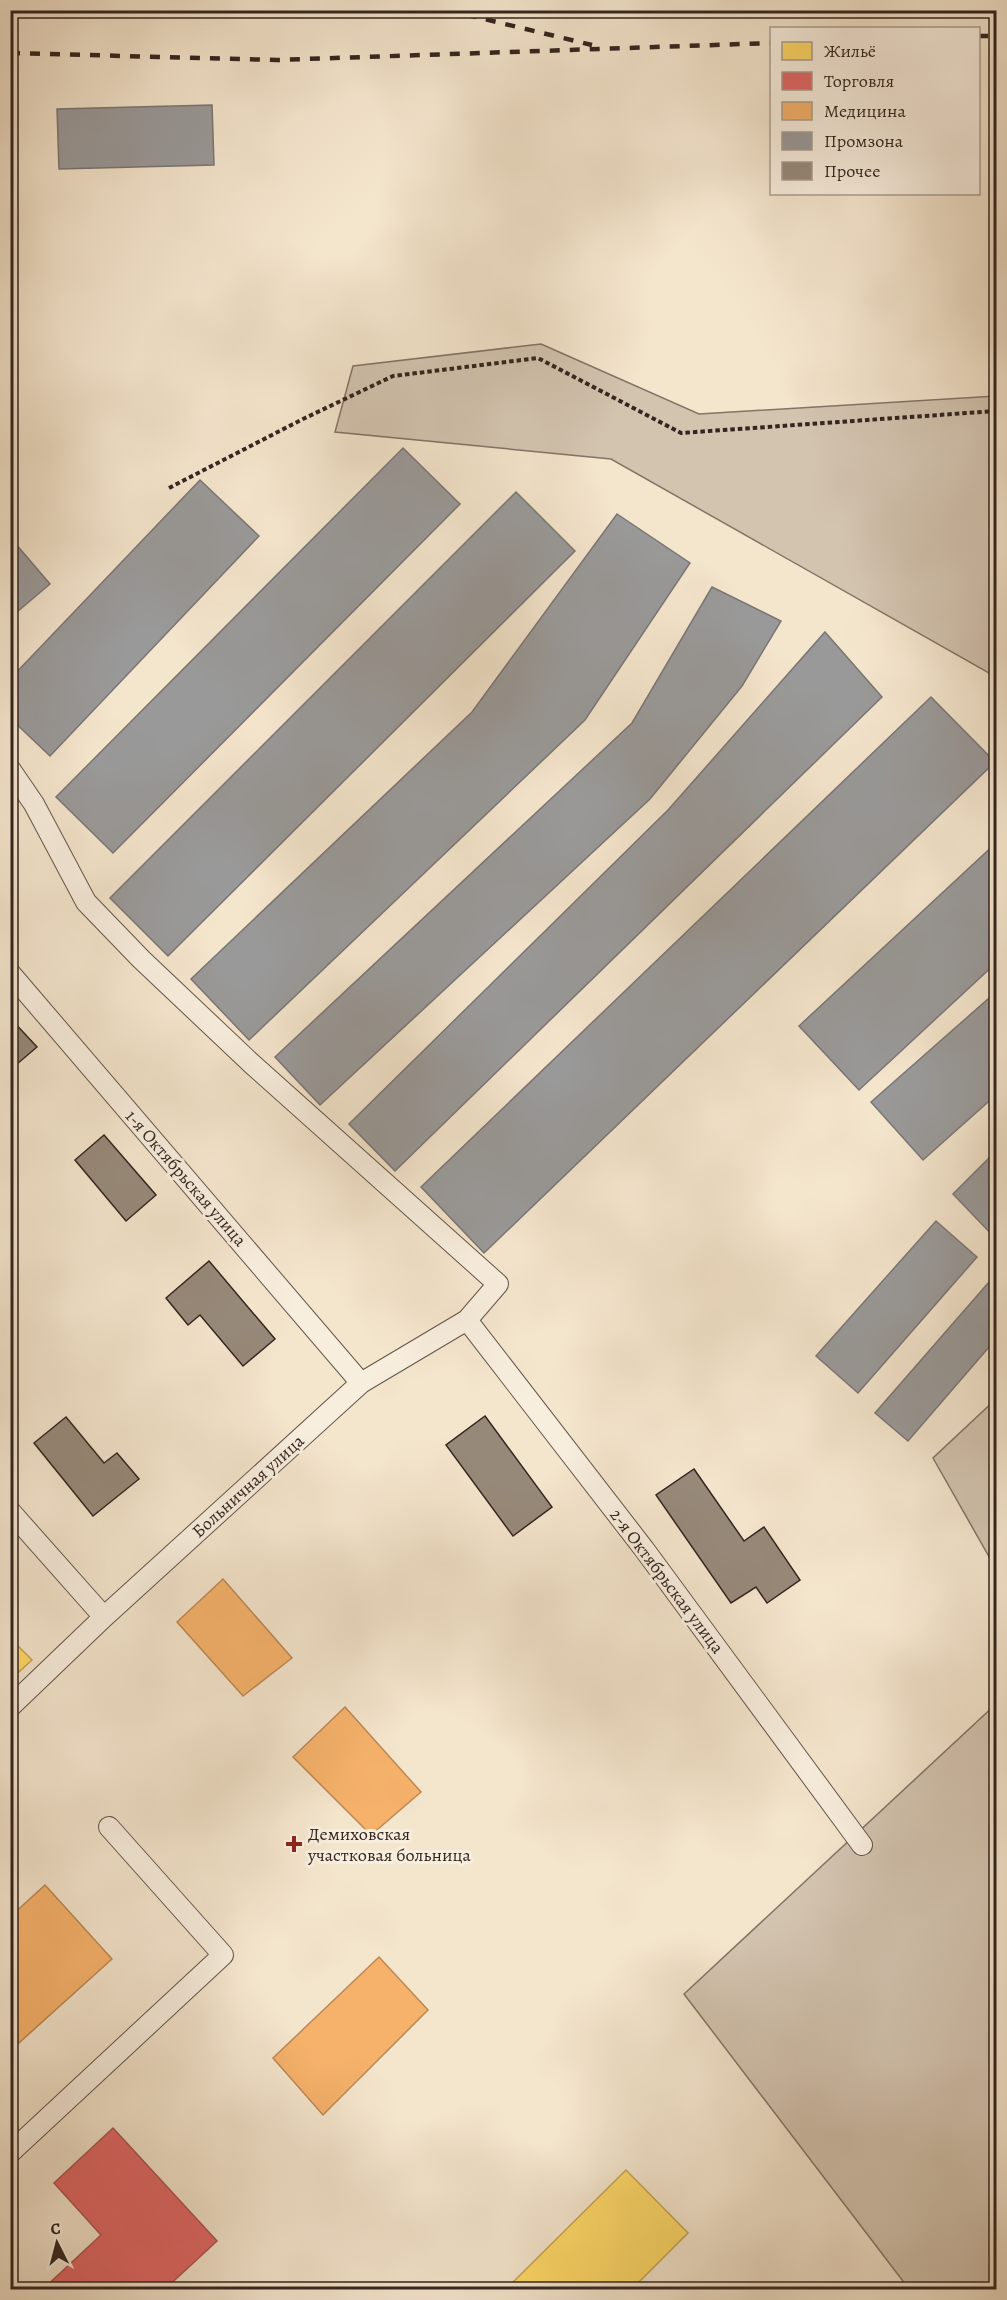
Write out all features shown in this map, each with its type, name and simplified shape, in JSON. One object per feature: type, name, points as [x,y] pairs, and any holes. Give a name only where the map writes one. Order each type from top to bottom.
[{"type":"lane","name":"Больничная улица","points":[[10,769],[34,804],[86,902],[141,959],[252,1064],[498,1284],[467,1320],[361,1383],[104,1617],[10,1707]]},
{"type":"lane","name":"1-я Октябрьская улица","points":[[10,973],[361,1383]]},
{"type":"lane","name":"2-я Октябрьская улица","points":[[467,1320],[644,1549],[862,1845]]},
{"type":"lane","points":[[10,1511],[104,1617]]},
{"type":"lane","points":[[10,2153],[223,1954],[109,1827]]},
{"type":"path","points":[[169,488],[303,418],[393,376],[538,358],[681,433],[996,411]]},
{"type":"shaded area","points":[[541,344],[699,414],[996,396],[996,677],[611,459],[335,432],[353,366]]},
{"type":"shaded area","points":[[996,1399],[996,1569],[933,1458]]},
{"type":"shaded area","points":[[996,1704],[996,2289],[909,2289],[684,1994]]},
{"type":"building: Жильё","points":[[10,1638],[32,1660],[10,1680]]},
{"type":"building: Жильё","points":[[626,2170],[688,2233],[631,2290],[505,2290]]},
{"type":"building: Торговля","points":[[113,2128],[217,2241],[164,2290],[42,2290],[101,2235],[54,2183]]},
{"type":"building: Торговля","points":[[10,2276],[23,2290],[10,2290]]},
{"type":"building: Медицина","points":[[223,1579],[292,1658],[243,1696],[177,1622]]},
{"type":"building: Медицина","points":[[345,1707],[421,1792],[371,1835],[293,1757]]},
{"type":"building: Медицина","points":[[45,1885],[112,1959],[10,2051],[10,1917]]},
{"type":"building: Медицина","points":[[379,1957],[428,2010],[323,2115],[273,2058]]},
{"type":"building: Промзона","points":[[212,105],[214,165],[59,169],[57,109]]},
{"type":"building: Промзона","points":[[403,448],[460,504],[113,853],[56,797]]},
{"type":"building: Промзона","points":[[200,480],[259,536],[50,756],[10,718],[10,679]]},
{"type":"building: Промзона","points":[[516,492],[575,551],[168,956],[110,898]]},
{"type":"building: Промзона","points":[[617,514],[690,563],[585,720],[249,1040],[191,979],[472,712]]},
{"type":"building: Промзона","points":[[15,543],[50,584],[10,618],[10,547]]},
{"type":"building: Промзона","points":[[712,587],[781,621],[742,686],[650,799],[320,1105],[275,1057],[632,723]]},
{"type":"building: Промзона","points":[[825,632],[882,697],[395,1171],[349,1124],[668,810]]},
{"type":"building: Промзона","points":[[931,697],[995,762],[484,1253],[421,1187]]},
{"type":"building: Промзона","points":[[996,843],[996,963],[859,1090],[799,1026]]},
{"type":"building: Промзона","points":[[996,992],[996,1095],[923,1160],[871,1102]]},
{"type":"building: Промзона","points":[[996,1151],[996,1239],[953,1194]]},
{"type":"building: Промзона","points":[[936,1221],[977,1257],[858,1393],[816,1356]]},
{"type":"building: Промзона","points":[[996,1274],[996,1339],[908,1441],[875,1413]]},
{"type":"building: Прочее","points":[[10,1018],[37,1047],[10,1070]]},
{"type":"building: Прочее","points":[[104,1135],[156,1195],[126,1221],[75,1160]]},
{"type":"building: Прочее","points":[[209,1261],[275,1339],[243,1366],[200,1315],[188,1325],[166,1298]]},
{"type":"building: Прочее","points":[[485,1416],[552,1507],[513,1536],[446,1445]]},
{"type":"building: Прочее","points":[[66,1417],[104,1463],[117,1453],[139,1479],[93,1516],[34,1443]]},
{"type":"building: Прочее","points":[[694,1469],[744,1541],[764,1527],[800,1580],[767,1603],[756,1587],[731,1603],[656,1495]]},
{"type":"railway","points":[[447,10],[592,45]]},
{"type":"railway","points":[[980,36],[996,36]]},
{"type":"railway","points":[[10,53],[277,60],[770,43]]},
{"type":"place","name":"Демиховская участковая больница","points":[[294,1844]]}]
